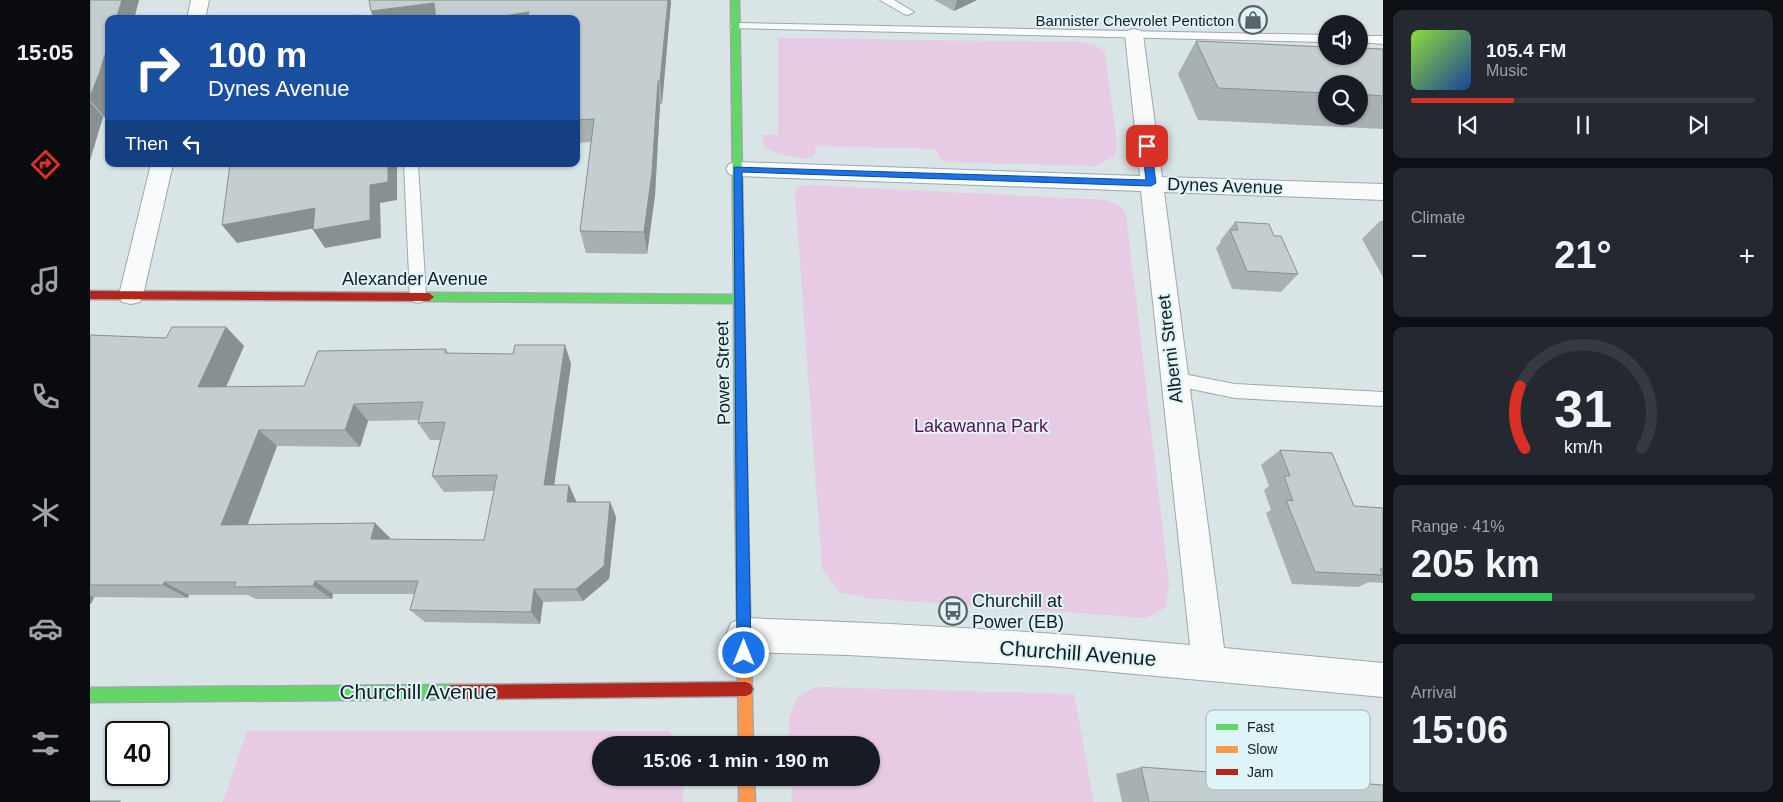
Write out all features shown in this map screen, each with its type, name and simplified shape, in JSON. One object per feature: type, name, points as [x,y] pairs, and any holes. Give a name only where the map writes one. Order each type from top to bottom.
[{"type":"street","points":[[197,15],[200,0]]},
{"type":"street","name":"Power Street","points":[[735,0],[746,736]]},
{"type":"street","name":"Alberni Street","points":[[1134,35],[1173,379],[1209,663]]},
{"type":"street","points":[[131,295],[161,167]]},
{"type":"street","name":"Dynes Avenue","points":[[738,169],[1383,192]]},
{"type":"street","name":"Alexander Avenue","points":[[90,294],[739,299]]},
{"type":"street","name":"Churchill Avenue","points":[[743,635],[848,638],[1039,648],[1383,680]]},
{"type":"street","name":"Churchill Avenue","points":[[90,695],[746,689]]},
{"type":"street","points":[[747,786],[747,802]]},
{"type":"lane","points":[[886,0],[908,12]]},
{"type":"lane","points":[[736,26],[1318,39]]},
{"type":"lane","points":[[1368,39],[1383,40]]},
{"type":"lane","points":[[411,167],[418,297]]},
{"type":"lane","points":[[1173,379],[1235,391],[1383,399]]},
{"type":"green space","points":[[778,38],[1081,42],[1094,45],[1105,52],[1117,144],[1115,156],[1096,166],[944,162],[938,156],[936,149],[816,146],[815,154],[806,159],[778,154],[765,147],[762,135],[778,135]]},
{"type":"green space","name":"Lakawanna Park","points":[[808,185],[1106,200],[1119,205],[1126,213],[1169,584],[1166,607],[1147,618],[867,598],[840,592],[822,569],[795,193],[798,187]]},
{"type":"green space","points":[[821,687],[1074,694],[1094,802],[792,802],[791,786],[880,786],[880,736],[789,736],[790,716],[793,707],[802,694]]},
{"type":"green space","points":[[247,731],[669,731],[673,736],[592,736],[592,786],[684,786],[683,802],[223,802]]},
{"type":"building","points":[[90,0],[122,0],[117,15],[105,15],[105,55],[90,97]]},
{"type":"building","points":[[369,0],[668,0],[660,81],[658,81],[652,172],[644,232],[580,231],[594,119],[580,120],[580,15],[528,15],[529,12],[510,15],[436,15],[434,3],[371,11]]},
{"type":"building","points":[[1196,41],[1318,47],[1318,65],[1368,65],[1368,48],[1383,49],[1383,96],[1368,95],[1368,75],[1318,75],[1318,93],[1218,88]]},
{"type":"building","points":[[230,167],[388,167],[388,182],[370,185],[370,220],[313,230],[315,208],[222,225]]},
{"type":"building","points":[[1235,222],[1269,224],[1274,236],[1281,236],[1298,274],[1247,271],[1230,230],[1238,230]]},
{"type":"building","points":[[172,327],[226,327],[198,387],[304,386],[318,351],[446,349],[445,353],[513,354],[515,345],[565,345],[544,485],[569,485],[567,502],[610,502],[604,566],[576,589],[534,589],[531,612],[410,610],[418,581],[315,581],[313,586],[234,587],[236,582],[90,585],[90,335],[166,338]],"holes":[[[423,402],[418,423],[445,422],[432,476],[497,475],[484,540],[371,539],[375,523],[221,525],[259,430],[345,430],[354,404]]]},
{"type":"building","points":[[1280,450],[1332,453],[1354,506],[1383,508],[1383,569],[1380,569],[1383,575],[1315,572],[1286,500],[1293,501],[1284,476],[1290,476]]},
{"type":"building","points":[[1141,767],[1206,772],[1206,790],[1370,790],[1370,784],[1383,785],[1383,802],[1149,802]]},
{"type":"building","points":[[120,801],[120,802],[90,802]]},
{"type":"traffic: fast","points":[[735,0],[741,478]]},
{"type":"traffic: fast","points":[[429,297],[739,299]]},
{"type":"traffic: fast","points":[[90,695],[451,692]]},
{"type":"traffic: slow","points":[[741,478],[746,736]]},
{"type":"traffic: slow","points":[[747,786],[747,802]]},
{"type":"traffic: jam","points":[[90,295],[429,297]]},
{"type":"traffic: jam","points":[[451,692],[746,689]]},
{"type":"place","name":"Bannister Chevrolet Penticton","points":[[1253,20]]},
{"type":"place","name":"Churchill at Power (EB)","points":[[953,611]]},
{"type":"route","points":[[744,653],[738,169],[1151,183],[1147,146]]}]
